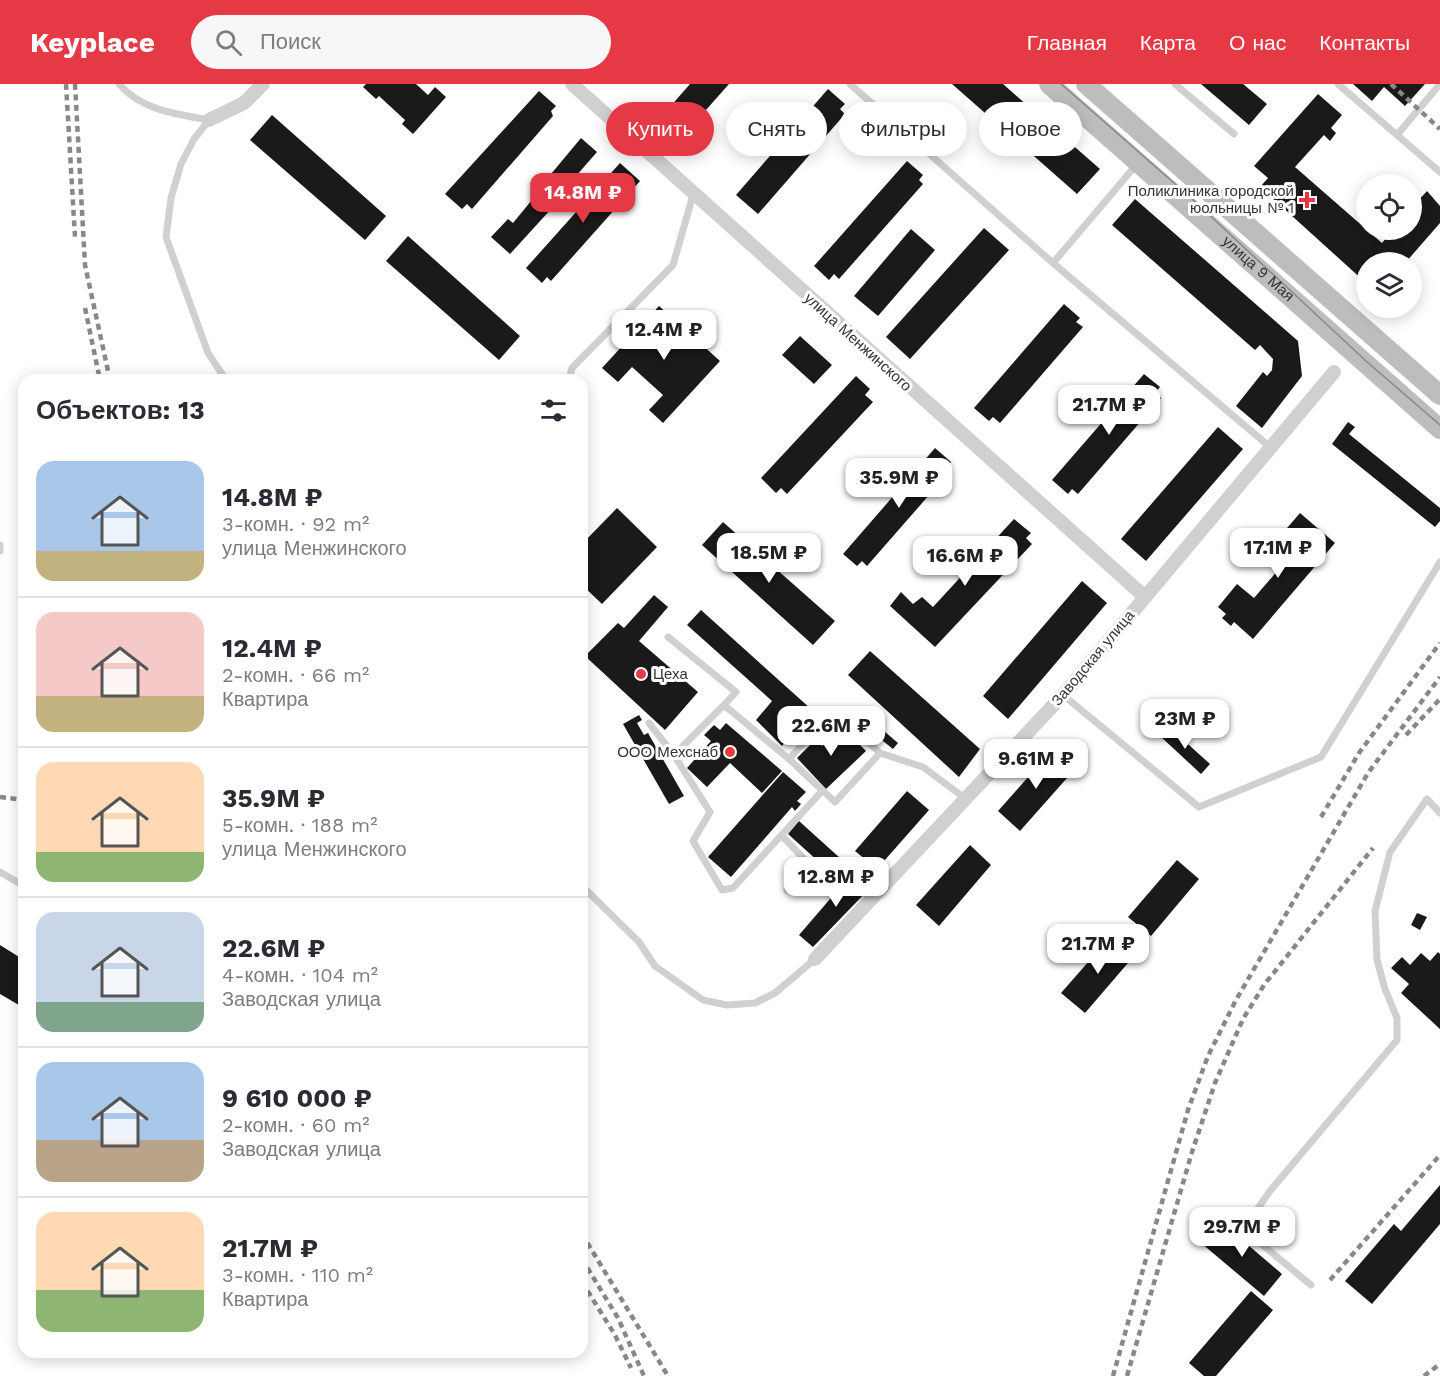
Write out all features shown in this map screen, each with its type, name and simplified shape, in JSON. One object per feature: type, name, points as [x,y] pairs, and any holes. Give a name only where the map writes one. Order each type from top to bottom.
[{"type":"main road","name":"улица 9 Мая","points":[[1049,84],[1085,93],[1440,395]]},
{"type":"main road","name":"улица 9 Мая","points":[[1085,93],[1138,162],[1440,429]]},
{"type":"street","points":[[209,120],[244,104],[263,84]]},
{"type":"street","name":"улица Менжинского","points":[[572,84],[693,195],[1145,597]]},
{"type":"street","name":"Заводская улица","points":[[815,959],[1063,695],[1334,372]]},
{"type":"lane","points":[[119,84],[128,94],[159,110],[209,120],[194,139],[181,164],[171,198],[166,237],[208,353],[222,374]]},
{"type":"lane","points":[[850,84],[1053,263],[1270,447]]},
{"type":"lane","points":[[1175,84],[1234,134]]},
{"type":"lane","points":[[1338,84],[1440,172]]},
{"type":"lane","points":[[1397,135],[1440,84]]},
{"type":"lane","points":[[1053,263],[1138,162]]},
{"type":"lane","points":[[571,374],[573,368],[673,265],[693,195]]},
{"type":"lane","points":[[0,545],[0,551]]},
{"type":"lane","points":[[1063,695],[1199,807],[1321,757],[1440,562]]},
{"type":"lane","points":[[668,637],[736,692],[674,755]]},
{"type":"lane","points":[[724,705],[789,759],[835,802],[880,753]]},
{"type":"lane","points":[[789,759],[834,710],[880,753],[923,767],[966,799]]},
{"type":"lane","points":[[649,723],[674,755],[710,812],[693,840],[722,890],[733,888],[822,791]]},
{"type":"lane","points":[[1311,1285],[1259,1242],[1251,1224],[1256,1210],[1270,1191],[1397,1040],[1397,1018],[1385,989],[1377,960],[1375,911],[1390,852],[1427,799],[1440,813]]},
{"type":"lane","points":[[782,836],[809,864],[787,890]]},
{"type":"lane","points":[[0,872],[18,882]]},
{"type":"lane","points":[[588,892],[639,942],[656,966],[703,1000],[727,1005],[754,1003],[775,993],[815,959]]},
{"type":"building","points":[[366,84],[416,84],[428,95],[435,87],[446,97],[413,134],[402,124],[405,120],[379,96],[376,99],[363,87]]},
{"type":"building","points":[[690,84],[729,84],[713,102],[674,102]]},
{"type":"building","points":[[952,84],[1003,84],[1024,102],[979,102],[979,108]]},
{"type":"building","points":[[1201,84],[1243,84],[1267,104],[1249,125]]},
{"type":"building","points":[[1353,84],[1425,84],[1405,106],[1384,87],[1372,101]]},
{"type":"building","points":[[828,89],[843,102],[839,102],[839,121],[827,135],[827,102],[817,102]]},
{"type":"building","points":[[539,91],[556,106],[551,111],[553,116],[472,209],[467,204],[462,209],[445,194]]},
{"type":"building","points":[[1318,94],[1342,115],[1331,128],[1336,133],[1330,141],[1324,135],[1295,167],[1356,220],[1356,240],[1379,240],[1382,243],[1385,240],[1422,240],[1422,196],[1427,191],[1440,206],[1440,223],[1415,252],[1356,252],[1356,274],[1260,187],[1268,178],[1254,166]]},
{"type":"building","points":[[272,115],[386,216],[365,240],[250,140]]},
{"type":"building","points":[[581,138],[597,152],[562,192],[546,180]]},
{"type":"building","points":[[1082,153],[1100,169],[1077,194],[1034,156],[1082,156]]},
{"type":"building","points":[[770,156],[808,156],[758,214],[736,195]]},
{"type":"building","points":[[907,161],[923,175],[919,180],[923,184],[839,279],[834,274],[829,280],[814,266]]},
{"type":"building","points":[[620,163],[640,181],[551,281],[547,277],[542,283],[526,268]]},
{"type":"building","points":[[545,184],[563,196],[510,254],[491,237],[508,219],[513,223]]},
{"type":"building","points":[[1135,199],[1298,341],[1302,376],[1262,428],[1236,406],[1263,372],[1267,376],[1272,370],[1273,359],[1260,345],[1255,350],[1112,225]]},
{"type":"building","points":[[984,228],[1009,250],[910,359],[886,337]]},
{"type":"building","points":[[911,229],[935,250],[878,316],[854,296]]},
{"type":"building","points":[[408,236],[520,336],[499,360],[386,261]]},
{"type":"building","points":[[1064,304],[1080,318],[1076,322],[1083,327],[1000,423],[993,417],[989,421],[974,408]]},
{"type":"building","points":[[659,306],[720,361],[663,423],[649,410],[663,395],[632,367],[618,382],[602,368]]},
{"type":"building","points":[[800,336],[832,365],[814,384],[782,355]]},
{"type":"building","points":[[1144,374],[1160,387],[1155,393],[1161,398],[1078,494],[1072,489],[1068,494],[1052,480]]},
{"type":"building","points":[[856,376],[870,389],[865,395],[873,402],[787,494],[781,488],[776,493],[761,478]]},
{"type":"building","points":[[1348,422],[1355,427],[1349,434],[1440,508],[1440,521],[1435,527],[1332,444]]},
{"type":"building","points":[[1218,427],[1243,449],[1146,561],[1121,539]]},
{"type":"building","points":[[935,448],[951,462],[947,467],[951,470],[867,566],[862,561],[857,566],[843,554]]},
{"type":"building","points":[[617,508],[657,547],[602,604],[588,591],[588,538]]},
{"type":"building","points":[[1300,513],[1335,543],[1253,639],[1234,622],[1231,626],[1222,618],[1226,614],[1218,607],[1237,584],[1254,598],[1297,548],[1281,535]]},
{"type":"building","points":[[1014,519],[1031,533],[1026,538],[1032,544],[935,647],[890,606],[901,592],[913,604],[922,597],[933,607]]},
{"type":"building","points":[[723,522],[835,621],[813,645],[702,545]]},
{"type":"building","points":[[1082,581],[1107,603],[1008,719],[983,696]]},
{"type":"building","name":"Цеха","points":[[654,595],[668,607],[639,641],[698,692],[665,730],[588,659],[588,653],[618,623],[624,628]]},
{"type":"building","points":[[701,610],[811,709],[782,746],[756,720],[772,701],[687,625]]},
{"type":"building","points":[[870,651],[980,749],[959,777],[848,675]]},
{"type":"building","points":[[1202,700],[1211,708],[1201,719],[1191,711]]},
{"type":"building","points":[[863,711],[884,729],[878,736],[857,718]]},
{"type":"building","points":[[639,715],[642,720],[637,723],[644,735],[648,733],[684,796],[669,804],[623,724]]},
{"type":"building","name":"ООО Мехснаб","points":[[726,723],[782,771],[762,793],[730,763],[707,787],[687,768],[711,741],[704,735],[714,725],[720,730]]},
{"type":"building","points":[[842,727],[866,751],[826,789],[797,758],[816,739],[822,746]]},
{"type":"building","points":[[1169,727],[1210,764],[1201,774],[1160,736]]},
{"type":"building","points":[[884,731],[898,743],[893,749],[878,737]]},
{"type":"building","points":[[1053,749],[1075,769],[1020,831],[998,811]]},
{"type":"building","points":[[783,772],[806,792],[797,801],[801,804],[795,811],[792,807],[731,877],[708,857]]},
{"type":"building","points":[[907,791],[929,810],[877,869],[855,851]]},
{"type":"building","points":[[799,821],[840,858],[829,871],[788,834]]},
{"type":"building","points":[[970,845],[991,865],[939,926],[916,905]]},
{"type":"building","points":[[1177,860],[1199,879],[1151,936],[1128,917]]},
{"type":"building","points":[[855,870],[873,885],[813,947],[799,935]]},
{"type":"building","points":[[1417,913],[1427,917],[1420,930],[1411,925]]},
{"type":"building","points":[[1111,936],[1134,956],[1085,1013],[1061,993]]},
{"type":"building","points":[[0,945],[18,956],[18,1004],[0,994]]},
{"type":"building","points":[[1438,952],[1440,954],[1440,1029],[1401,993],[1409,984],[1391,968],[1402,957],[1410,965],[1421,953],[1430,961]]},
{"type":"building","points":[[1440,1185],[1440,1224],[1372,1304],[1345,1281],[1394,1224],[1401,1231]]},
{"type":"building","points":[[1220,1221],[1282,1274],[1264,1296],[1201,1243]]},
{"type":"building","points":[[1251,1291],[1273,1310],[1216,1376],[1204,1376],[1189,1363]]},
{"type":"tram line","points":[[1061,84],[1190,197],[1366,361],[1440,425]]},
{"type":"railway","points":[[66,84],[75,237]]},
{"type":"railway","points":[[75,84],[85,265],[109,374]]},
{"type":"railway","points":[[1391,84],[1440,129]]},
{"type":"railway","points":[[85,308],[99,374]]},
{"type":"railway","points":[[1321,817],[1359,753],[1440,643]]},
{"type":"railway","points":[[1113,1376],[1188,1110],[1208,1056],[1236,1000],[1368,773],[1440,677]]},
{"type":"railway","points":[[1406,735],[1440,699]]},
{"type":"railway","points":[[0,797],[18,799]]},
{"type":"railway","points":[[1127,1376],[1192,1152],[1215,1083],[1243,1019],[1264,985],[1373,848]]},
{"type":"railway","points":[[1330,1280],[1440,1155]]},
{"type":"railway","points":[[588,1244],[668,1376]]},
{"type":"railway","points":[[588,1269],[618,1318],[644,1376]]},
{"type":"railway","points":[[588,1292],[615,1335],[631,1368]]},
{"type":"railway","points":[[1424,1376],[1440,1364]]},
{"type":"place","name":"Поликлиника городской юольницы № 1","points":[[1307,200]]},
{"type":"place","name":"Цеха","points":[[641,674]]},
{"type":"place","name":"ООО Мехснаб","points":[[730,752]]}]
